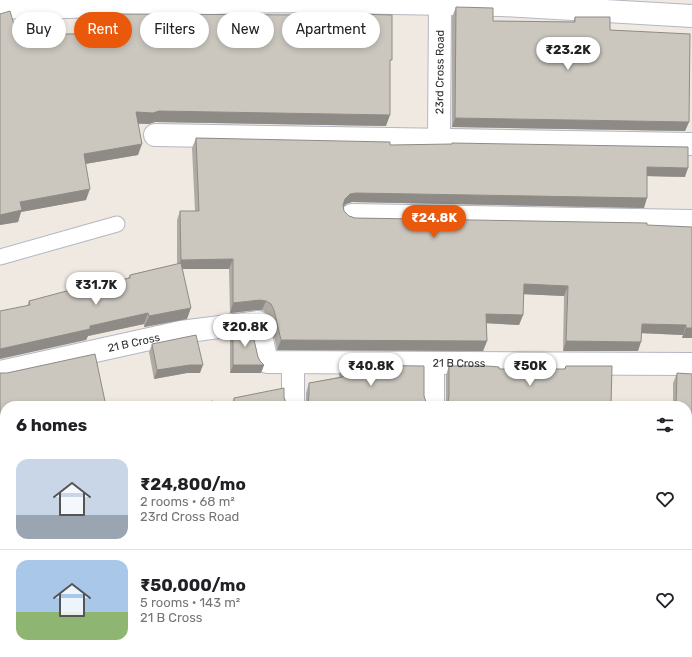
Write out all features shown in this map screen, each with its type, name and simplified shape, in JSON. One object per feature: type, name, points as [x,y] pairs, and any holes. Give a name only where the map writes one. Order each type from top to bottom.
[{"type":"street","points":[[0,7],[30,4],[383,1],[440,4],[502,3],[629,6],[692,16]]},
{"type":"street","name":"23rd Cross Road","points":[[439,140],[440,4]]},
{"type":"street","points":[[155,136],[692,144]]},
{"type":"street","points":[[352,215],[692,221]]},
{"type":"street","name":"21 B Cross","points":[[0,372],[180,332],[258,322],[267,362],[692,364]]},
{"type":"street","points":[[293,363],[293,401]]},
{"type":"street","points":[[433,363],[433,401]]},
{"type":"lane","points":[[0,257],[117,224]]},
{"type":"building","points":[[456,7],[493,8],[493,21],[575,22],[575,17],[610,17],[610,30],[690,34],[689,122],[455,118]]},
{"type":"building","points":[[10,11],[12,18],[12,48],[66,48],[66,34],[74,34],[74,48],[132,48],[132,14],[140,14],[140,48],[209,48],[209,14],[217,15],[217,48],[274,48],[274,15],[282,15],[282,48],[380,48],[380,15],[392,15],[390,115],[159,111],[153,113],[136,112],[142,144],[84,154],[90,189],[20,202],[22,210],[0,215],[0,14]]},
{"type":"building","points":[[196,138],[390,142],[390,145],[452,143],[688,147],[688,168],[647,167],[647,198],[356,193],[350,194],[345,199],[343,205],[344,211],[349,216],[355,218],[647,223],[647,225],[692,227],[692,328],[686,328],[686,325],[642,324],[641,342],[566,341],[568,286],[524,284],[523,315],[486,314],[487,341],[281,340],[274,310],[271,304],[260,300],[233,303],[233,259],[181,260],[180,211],[199,211]]},
{"type":"building","points":[[181,263],[191,308],[149,316],[148,313],[90,326],[90,329],[0,349],[0,311],[30,305],[29,301],[78,288],[130,278],[130,275]]},
{"type":"building","points":[[251,327],[258,357],[264,365],[233,365],[233,330]]},
{"type":"building","points":[[196,335],[203,365],[190,365],[157,370],[152,344]]},
{"type":"building","points":[[95,354],[105,401],[0,401],[0,373],[7,373]]},
{"type":"building","points":[[342,365],[424,366],[424,396],[426,401],[308,401],[309,383],[343,377]]},
{"type":"building","points":[[449,366],[487,366],[499,367],[499,369],[565,369],[566,366],[612,366],[611,401],[448,401]]},
{"type":"building","points":[[677,373],[692,374],[692,401],[676,401]]},
{"type":"building","points":[[284,388],[285,401],[234,401],[234,398]]}]
